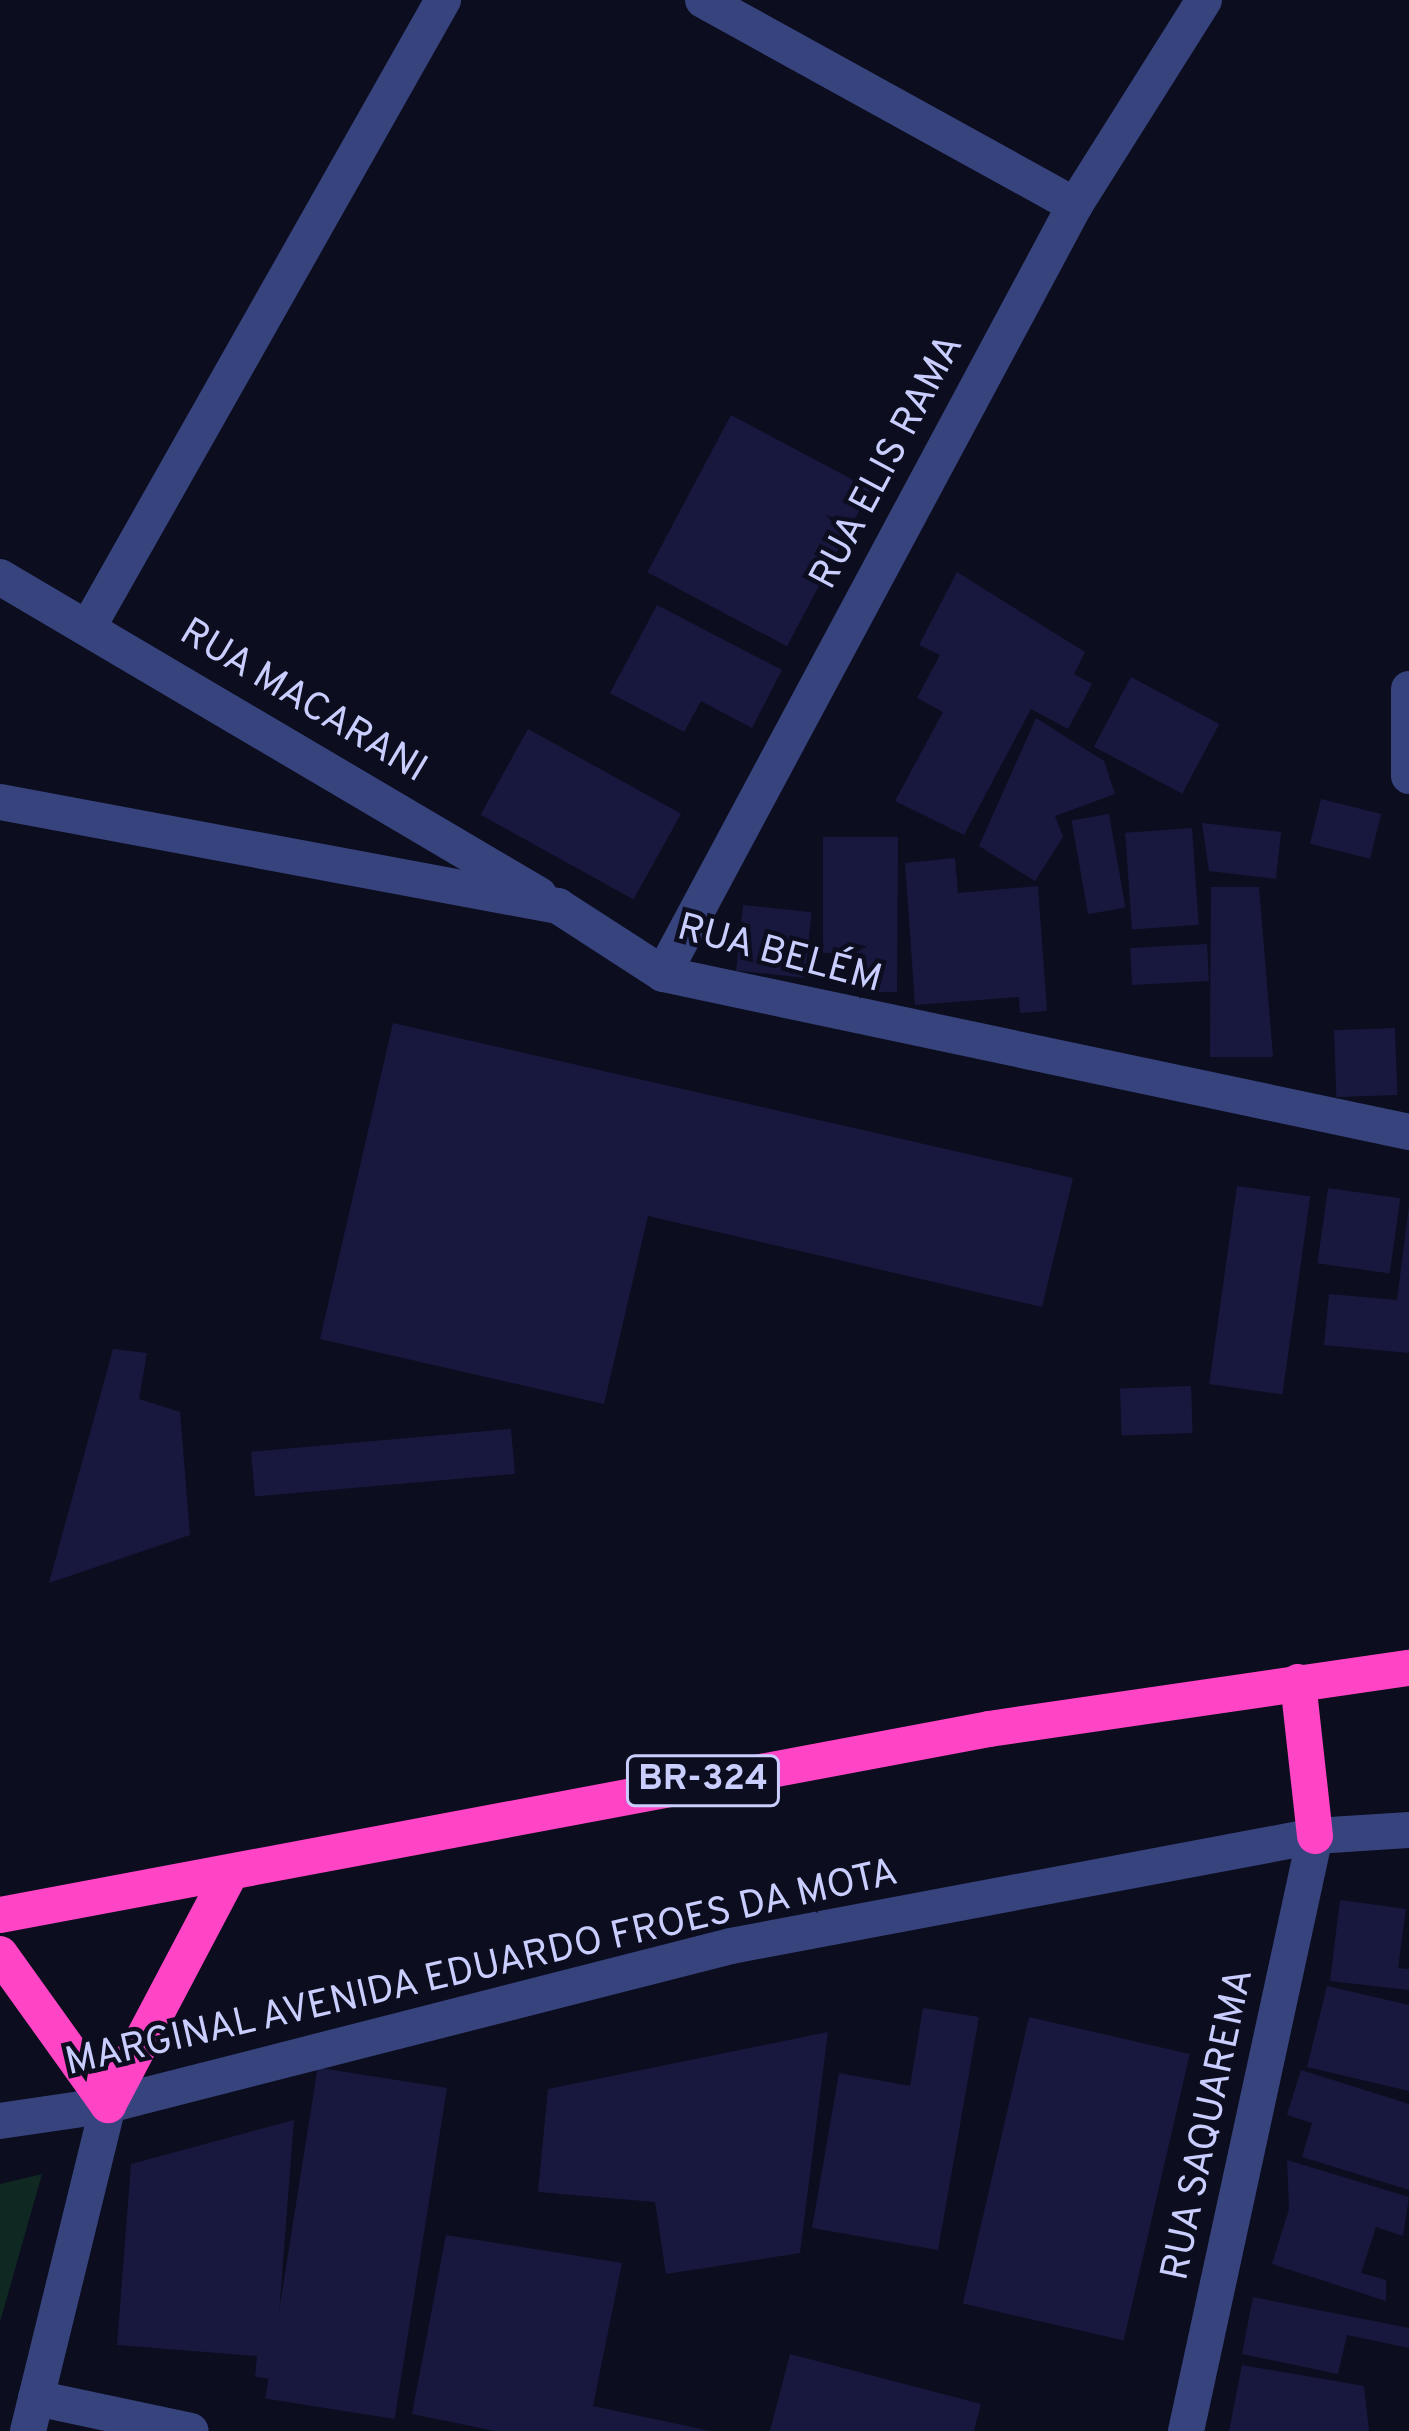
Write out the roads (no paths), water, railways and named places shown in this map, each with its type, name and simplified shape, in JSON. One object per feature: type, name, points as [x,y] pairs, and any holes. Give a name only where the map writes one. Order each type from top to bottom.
[{"type":"highway","name":"BR-324","points":[[0,1916],[1298,1682],[1409,1668]]},
{"type":"highway","points":[[1298,1682],[1315,1836]]},
{"type":"highway","points":[[0,1954],[108,2105],[230,1872]]},
{"type":"street","points":[[90,624],[443,0]]},
{"type":"street","points":[[703,0],[1075,206]]},
{"type":"street","name":"RUA ELIS RAMA","points":[[663,974],[1075,206],[1204,0]]},
{"type":"street","name":"RUA MACARANI","points":[[0,577],[90,624],[558,906]]},
{"type":"street","points":[[1409,688],[1409,776]]},
{"type":"street","name":"RUA BELÉM","points":[[0,802],[558,906],[663,974],[1409,1132]]},
{"type":"street","name":"MARGINAL AVENIDA EDUARDO FROES DA MOTA","points":[[0,2121],[108,2105],[731,1946],[1315,1836],[1409,1831]]},
{"type":"street","name":"RUA SAQUAREMA","points":[[1186,2431],[1315,1836]]},
{"type":"street","points":[[108,2105],[32,2415],[191,2431]]}]
